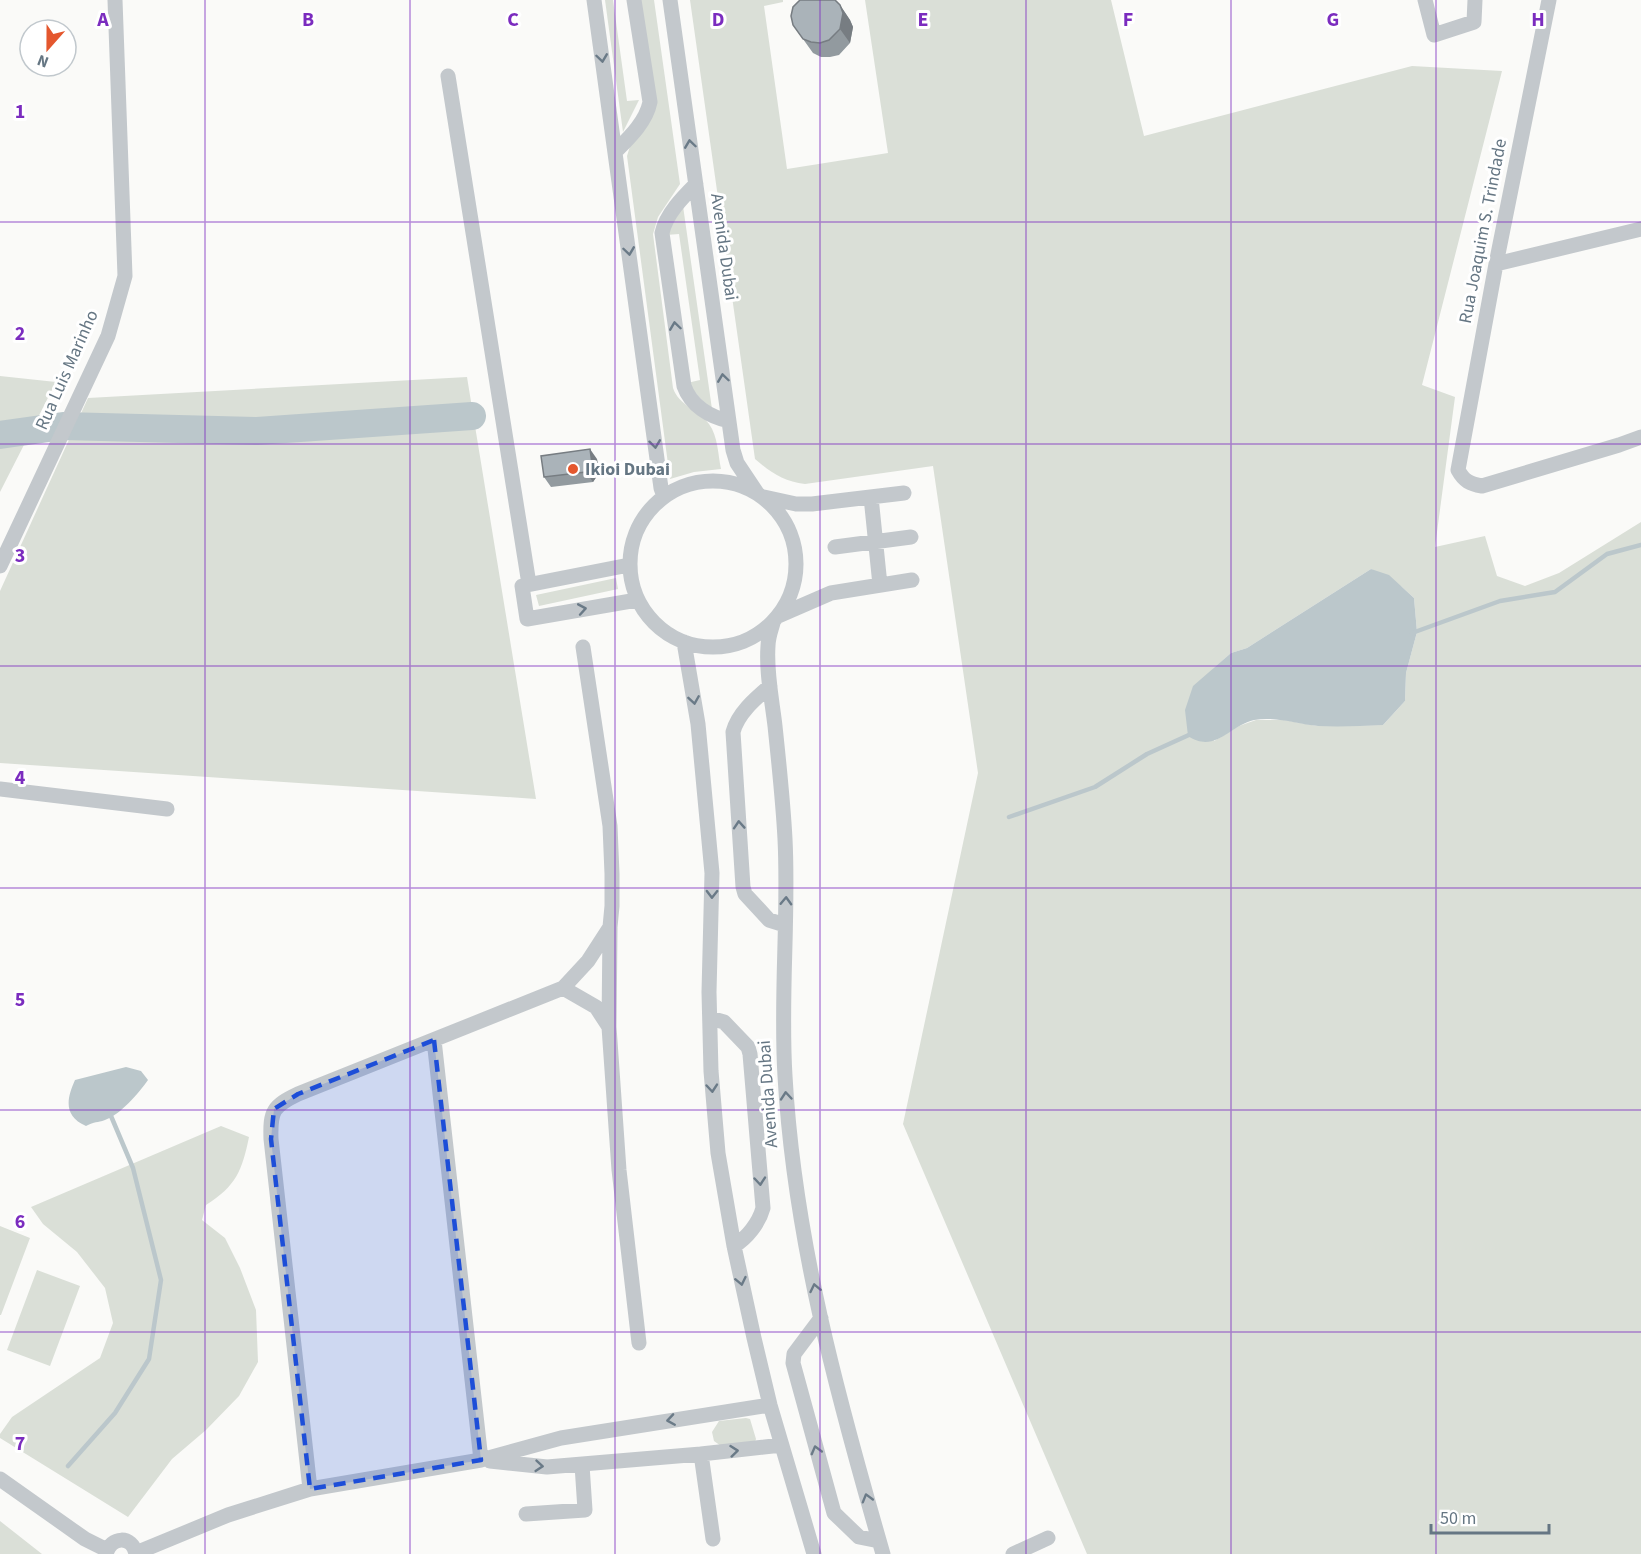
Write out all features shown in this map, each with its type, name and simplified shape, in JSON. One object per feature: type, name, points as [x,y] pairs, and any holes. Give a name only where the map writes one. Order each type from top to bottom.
[{"type":"street","name":"Rua Luis Marinho","points":[[0,566],[108,336],[125,276],[115,0]]},
{"type":"street","points":[[594,0],[661,488],[664,496]]},
{"type":"street","points":[[615,152],[632,136],[648,111],[650,102],[634,0]]},
{"type":"street","name":"Avenida Dubai","points":[[670,0],[729,421],[737,463],[759,495]]},
{"type":"street","points":[[1425,0],[1434,35],[1474,22],[1475,0]]},
{"type":"street","name":"Rua Joaquim S. Trindade","points":[[1549,0],[1496,264],[1458,470],[1472,485],[1482,486],[1641,437]]},
{"type":"street","points":[[448,76],[529,584]]},
{"type":"street","points":[[696,184],[681,199],[664,224],[662,233],[684,386],[691,398],[711,417],[729,421]]},
{"type":"street","points":[[1496,264],[1641,229]]},
{"type":"street","name":"Avenida Dubai","points":[[716,480],[737,484],[759,495],[774,507],[787,525],[794,541],[797,557],[796,573],[785,608],[776,619],[754,637],[732,645],[708,647],[684,642],[665,632],[649,618],[637,600],[631,582],[629,565],[631,546],[638,527],[649,510],[664,496],[688,484],[716,480]]},
{"type":"street","points":[[759,495],[796,504],[812,504],[904,493]]},
{"type":"street","points":[[871,497],[880,585]]},
{"type":"street","points":[[835,547],[911,537]]},
{"type":"street","points":[[629,565],[522,586],[527,619],[637,600]]},
{"type":"street","points":[[776,619],[831,593],[912,580]]},
{"type":"street","name":"Avenida Dubai","points":[[776,619],[768,645],[770,686],[783,801],[787,880],[783,978],[784,1075],[789,1120],[801,1225],[821,1318],[881,1547]]},
{"type":"street","points":[[684,642],[698,724],[712,873],[711,1071],[718,1153],[734,1246],[770,1405],[814,1554]]},
{"type":"street","points":[[583,647],[610,826],[612,874],[609,1027],[619,1170],[639,1343]]},
{"type":"street","points":[[770,686],[754,700],[735,724],[733,732],[743,887],[745,894],[768,920],[785,925]]},
{"type":"street","points":[[0,789],[167,808]]},
{"type":"street","points":[[310,1489],[271,1139],[274,1109],[290,1098],[563,988],[588,961],[610,927]]},
{"type":"street","points":[[563,988],[596,1006],[609,1027]]},
{"type":"street","points":[[710,1018],[724,1022],[748,1047],[750,1054],[763,1208],[761,1217],[734,1246]]},
{"type":"street","points":[[434,1040],[481,1460]]},
{"type":"street","points":[[821,1318],[794,1354],[793,1363],[834,1513],[859,1537],[881,1547]]},
{"type":"street","points":[[0,1479],[106,1552],[114,1541],[121,1540],[129,1542],[136,1553],[228,1515],[310,1489],[481,1460],[561,1438],[770,1405]]},
{"type":"street","points":[[481,1460],[547,1467],[782,1445]]},
{"type":"street","points":[[701,1454],[713,1539]]},
{"type":"street","points":[[526,1514],[585,1510],[582,1465]]},
{"type":"street","points":[[1013,1554],[1048,1538]]},
{"type":"highlighted area","points":[[434,1040],[481,1460],[310,1489],[271,1139],[274,1109],[298,1094]]},
{"type":"shaded area","points":[[605,0],[613,0],[627,101],[639,100],[623,132]]},
{"type":"shaded area","points":[[638,0],[654,0],[680,184],[658,217],[653,234],[673,388],[680,399],[705,419],[712,429],[721,469],[694,472],[670,479],[627,156],[631,143],[646,120]]},
{"type":"shaded area","points":[[690,0],[783,0],[783,2],[764,6],[787,169],[888,153],[865,0],[1111,0],[1144,136],[1412,66],[1502,71],[1422,385],[1455,397],[1435,547],[1485,536],[1497,576],[1525,586],[1559,573],[1641,522],[1641,1554],[1087,1554],[903,1124],[978,773],[933,466],[805,484],[778,476],[755,459]],"holes":[[[1371,569],[1402,587],[1414,598],[1417,632],[1406,673],[1405,701],[1383,725],[1317,726],[1284,720],[1256,720],[1239,726],[1214,741],[1213,669],[1231,653],[1247,648]]]},
{"type":"shaded area","points":[[683,206],[712,409],[687,383],[700,380],[679,234],[666,235]]},
{"type":"shaded area","points":[[0,376],[56,382],[0,492]]},
{"type":"shaded area","points":[[467,377],[536,799],[0,763],[0,591],[88,398]]},
{"type":"shaded area","points":[[1371,569],[1389,575],[1414,598],[1417,632],[1406,673],[1405,701],[1383,725],[1318,726],[1262,719],[1245,723],[1222,737],[1206,742],[1188,736],[1185,710],[1193,686],[1231,653],[1247,648]]},
{"type":"shaded area","points":[[616,578],[618,589],[539,606],[536,595]]},
{"type":"shaded area","points":[[126,1067],[141,1071],[148,1080],[140,1091],[111,1117],[86,1126],[79,1122],[70,1112],[69,1107],[70,1094],[75,1080]]},
{"type":"shaded area","points":[[221,1126],[249,1137],[244,1159],[236,1177],[224,1191],[206,1205],[202,1220],[225,1238],[240,1268],[256,1310],[258,1362],[239,1396],[206,1430],[172,1459],[128,1517],[0,1438],[0,1434],[12,1417],[100,1358],[113,1323],[105,1288],[77,1252],[43,1224],[31,1207]]},
{"type":"shaded area","points":[[0,1226],[30,1238],[1,1315],[0,1315]]},
{"type":"shaded area","points":[[37,1270],[80,1286],[50,1366],[7,1350]]},
{"type":"shaded area","points":[[750,1419],[755,1442],[721,1446],[714,1441],[712,1432],[719,1421]]},
{"type":"shaded area","points":[[0,1521],[42,1554],[0,1554]]},
{"type":"building","points":[[800,0],[835,0],[840,5],[843,13],[840,29],[829,40],[820,43],[803,39],[793,25],[791,16],[793,7]]},
{"type":"building","points":[[590,449],[592,464],[586,472],[544,477],[541,456]]},
{"type":"waterway","points":[[0,435],[63,426],[257,431],[472,416]]},
{"type":"waterway","points":[[1412,633],[1500,601],[1555,592],[1607,554],[1641,545]]},
{"type":"waterway","points":[[1009,817],[1095,787],[1147,754],[1191,734]]},
{"type":"waterway","points":[[68,1466],[115,1413],[149,1359],[161,1280],[133,1168],[111,1116]]},
{"type":"place","name":"Ikioi Dubai","points":[[573,469]]}]
